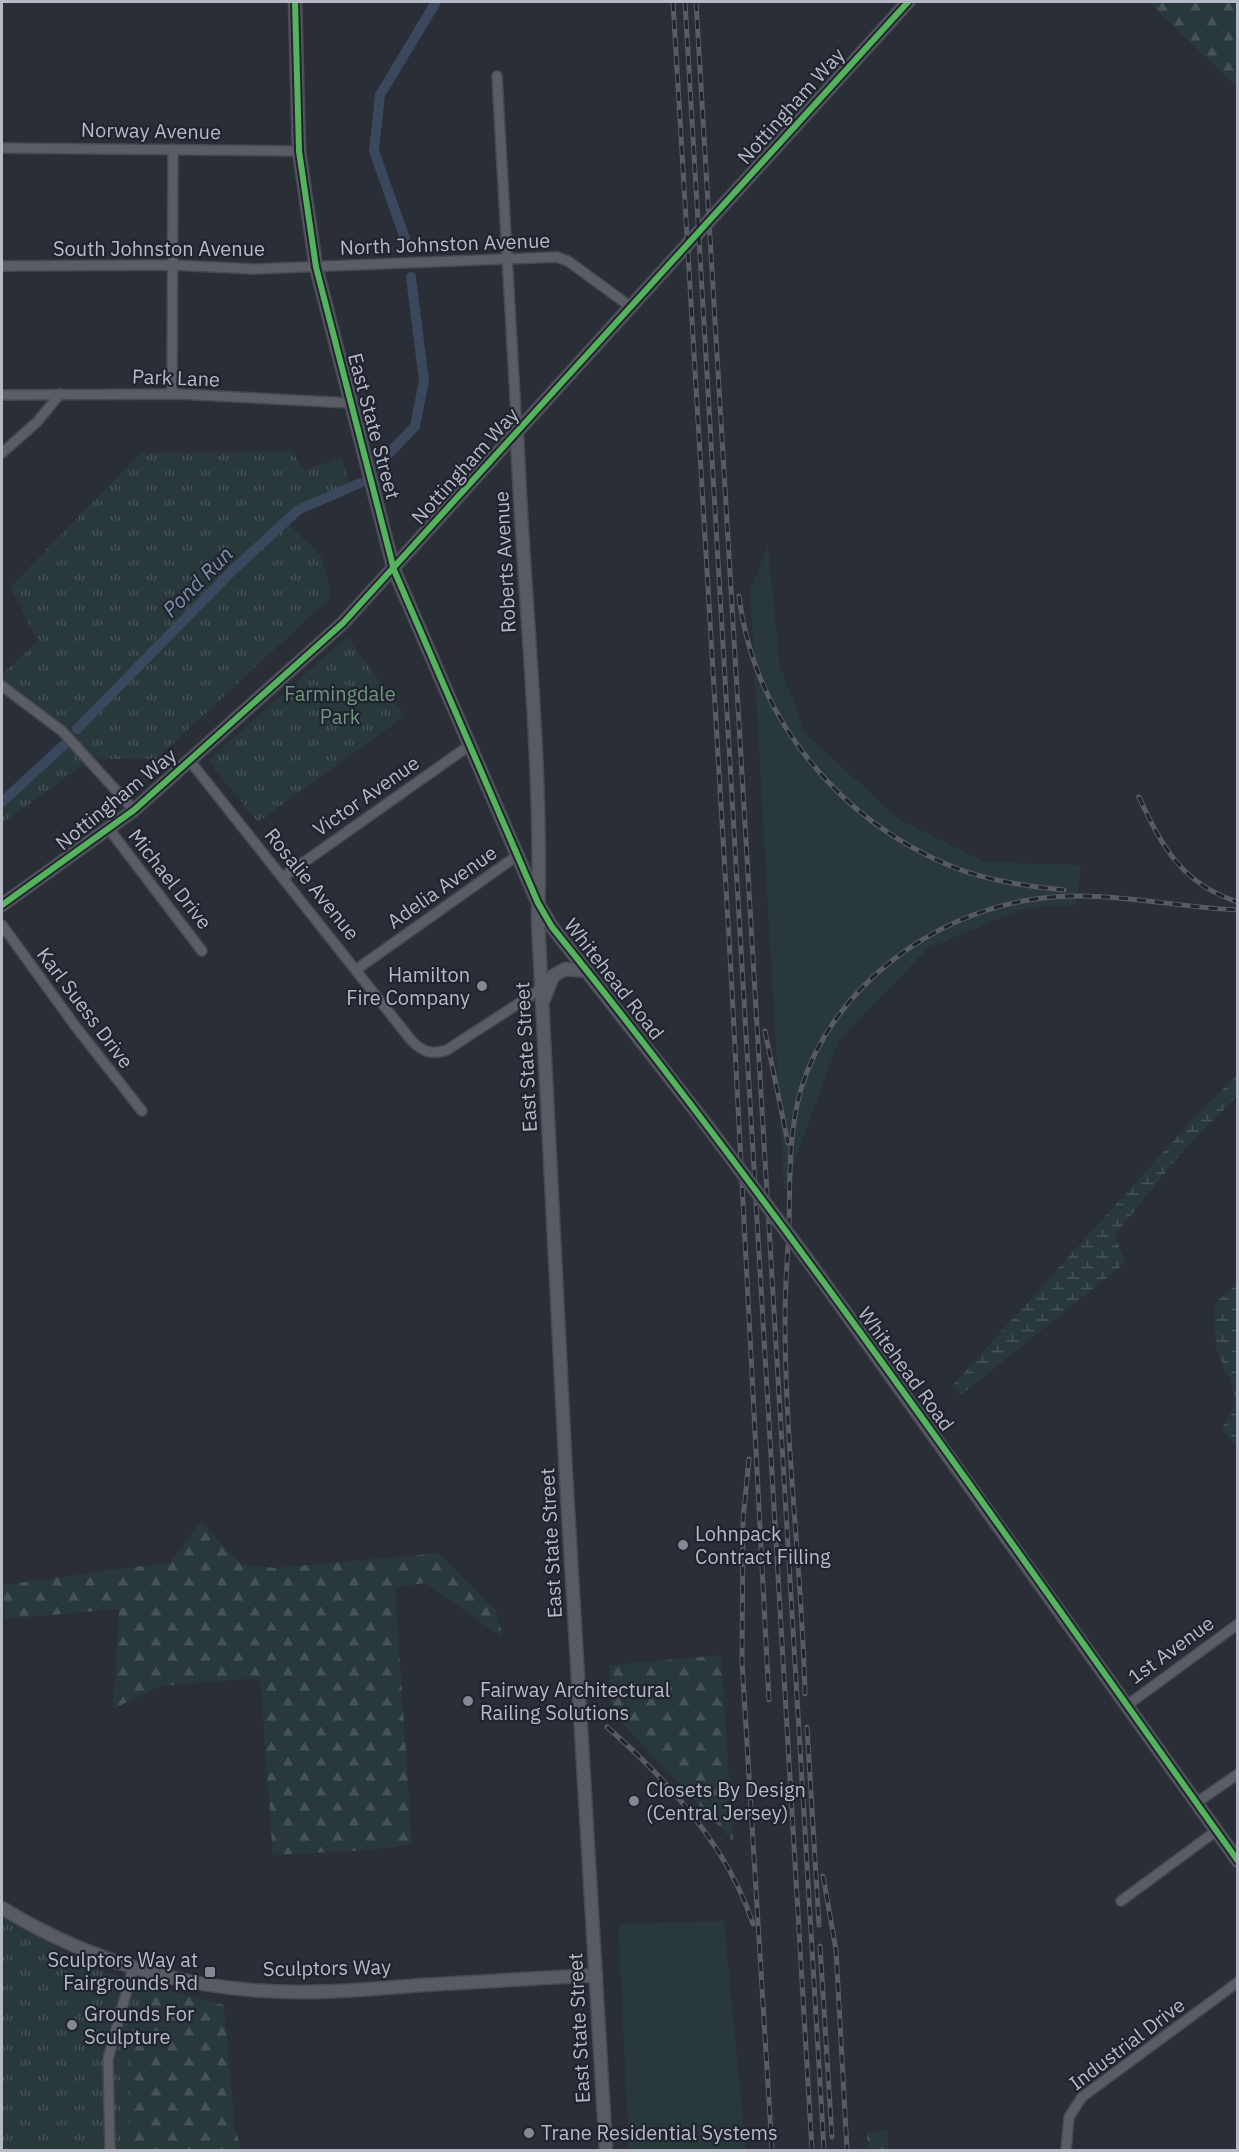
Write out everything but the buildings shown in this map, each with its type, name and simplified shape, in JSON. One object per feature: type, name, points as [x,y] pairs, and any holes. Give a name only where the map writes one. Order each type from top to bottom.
[{"type":"street","name":"East State Street","points":[[295,2],[299,151],[316,267],[394,570],[538,903],[566,1476],[606,2151]]},
{"type":"street","name":"Nottingham Way","points":[[2,905],[134,810],[323,643],[394,570],[908,2]]},
{"type":"street","name":"Roberts Avenue","points":[[497,76],[533,711],[539,859],[538,903]]},
{"type":"street","name":"Norway Avenue","points":[[2,148],[299,151]]},
{"type":"street","points":[[172,394],[173,149]]},
{"type":"street","name":"North Johnston Avenue","points":[[316,267],[557,257],[568,261],[631,307]]},
{"type":"street","name":"South Johnston Avenue","points":[[2,266],[171,265],[254,269],[316,267]]},
{"type":"street","points":[[2,453],[37,422],[60,394]]},
{"type":"street","name":"Park Lane","points":[[2,395],[172,394],[350,403]]},
{"type":"street","points":[[2,686],[62,731],[134,810]]},
{"type":"street","name":"Victor Avenue","points":[[283,877],[470,745]]},
{"type":"street","name":"Rosalie Avenue","points":[[190,761],[416,1046],[431,1053],[447,1050],[541,989]]},
{"type":"street","name":"Michael Drive","points":[[109,829],[202,951]]},
{"type":"street","name":"Adelia Avenue","points":[[357,969],[518,855]]},
{"type":"street","name":"Whitehead Road","points":[[538,903],[552,927],[702,1119],[807,1259],[1238,1861]]},
{"type":"street","name":"Karl Suess Drive","points":[[2,925],[142,1111]]},
{"type":"street","points":[[542,1002],[553,976],[565,969],[587,971]]},
{"type":"street","name":"1st Avenue","points":[[1126,1706],[1238,1624]]},
{"type":"street","points":[[1196,1803],[1238,1774]]},
{"type":"street","points":[[1121,1900],[1216,1831]]},
{"type":"street","name":"Sculptors Way","points":[[2,1908],[57,1939],[133,1968],[229,1988],[304,1992],[596,1975]]},
{"type":"street","points":[[110,2151],[108,2059],[133,1968]]},
{"type":"street","name":"Industrial Drive","points":[[1066,2151],[1069,2117],[1082,2097],[1238,1982]]},
{"type":"green space","points":[[1148,2],[1237,2],[1237,90],[1236,86]]},
{"type":"green space","points":[[292,451],[304,470],[342,458],[350,489],[282,518],[321,556],[332,596],[156,759],[92,759],[2,823],[2,802],[13,795],[68,734],[2,683],[2,674],[38,641],[10,587],[140,453]]},
{"type":"green space","points":[[768,545],[780,666],[806,734],[900,820],[984,862],[1081,865],[1076,905],[1024,908],[927,949],[838,1042],[784,1191],[750,590]]},
{"type":"green space","name":"Farmingdale Park","points":[[347,637],[405,716],[258,822],[210,763],[210,759]]},
{"type":"green space","points":[[1237,1075],[1237,1096],[1187,1146],[1114,1236],[1126,1262],[960,1396],[953,1385],[1192,1120]]},
{"type":"green space","points":[[1237,1284],[1238,1443],[1235,1445],[1222,1429],[1234,1405],[1233,1389],[1217,1351],[1213,1320],[1215,1303]]},
{"type":"green space","points":[[201,1521],[240,1564],[275,1568],[439,1553],[496,1610],[503,1638],[426,1583],[395,1587],[412,1844],[370,1850],[273,1855],[260,1678],[160,1686],[113,1709],[119,1609],[5,1619],[3,1585],[171,1562]]},
{"type":"green space","points":[[721,1655],[733,1841],[611,1712],[610,1665]]},
{"type":"green space","name":"Grounds For Sculpture","points":[[2,1917],[97,1970],[153,1986],[131,2064],[129,2150],[2,2150]]},
{"type":"green space","points":[[724,1921],[746,2150],[629,2150],[618,1924]]},
{"type":"green space","points":[[141,1983],[224,2005],[235,2129],[242,2150],[117,2150]]},
{"type":"green space","points":[[887,2130],[889,2150],[868,2150],[867,2132]]},
{"type":"waterway","name":"Pond Run","points":[[408,247],[374,151],[380,95],[436,2]]},
{"type":"waterway","name":"Pond Run","points":[[378,465],[415,426],[424,381],[411,277]]},
{"type":"waterway","name":"Pond Run","points":[[77,729],[233,570],[298,510],[360,483]]},
{"type":"waterway","name":"Pond Run","points":[[2,802],[66,743]]},
{"type":"railway","points":[[673,2],[731,972],[769,1700]]},
{"type":"railway","points":[[685,2],[812,2150]]},
{"type":"railway","points":[[696,2],[824,2150]]},
{"type":"railway","points":[[739,596],[748,641],[763,684],[784,724],[809,760],[840,793],[874,823],[912,847],[953,867],[1022,885],[1064,890]]},
{"type":"railway","points":[[1139,797],[1156,832],[1176,862],[1202,885],[1238,902]]},
{"type":"railway","points":[[805,1694],[788,1414],[785,1310],[790,1159],[794,1124],[801,1089],[816,1052],[836,1019],[861,988],[891,962],[923,939],[959,921],[996,907],[1035,899],[1086,896],[1238,910]]},
{"type":"railway","points":[[765,1031],[788,1143]]},
{"type":"railway","points":[[749,1459],[743,1520],[742,1662],[772,2150]]},
{"type":"railway","points":[[607,1727],[652,1769],[694,1816],[728,1868],[753,1924]]},
{"type":"railway","points":[[807,1727],[819,1925]]},
{"type":"railway","points":[[823,1876],[836,1950],[847,2150]]},
{"type":"railway","points":[[820,1946],[832,2137]]},
{"type":"cycle path","points":[[295,2],[299,151],[316,267],[394,570],[538,903],[552,927],[642,1041],[816,1272],[1238,1861]]},
{"type":"cycle path","points":[[2,905],[134,810],[343,623],[908,2]]},
{"type":"place","name":"Hamilton Fire Company","points":[[482,986]]},
{"type":"place","name":"Lohnpack Contract Filling","points":[[683,1545]]},
{"type":"place","name":"Fairway Architectural Railing Solutions","points":[[468,1701]]},
{"type":"place","name":"Closets By Design (Central Jersey)","points":[[634,1801]]},
{"type":"place","name":"Sculptors Way at Fairgrounds Rd","points":[[210,1972]]},
{"type":"place","name":"Grounds For Sculpture","points":[[72,2025]]},
{"type":"place","name":"Trane Residential Systems","points":[[529,2133]]}]
